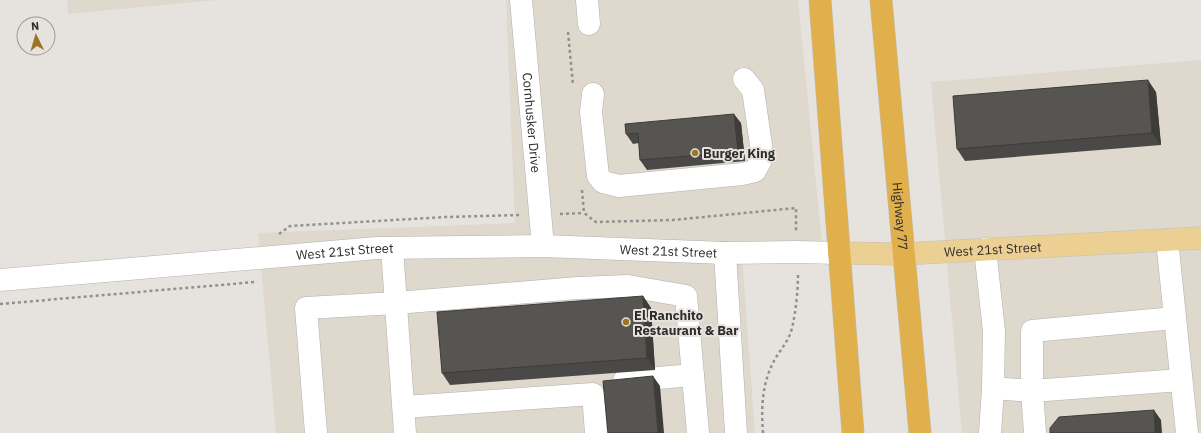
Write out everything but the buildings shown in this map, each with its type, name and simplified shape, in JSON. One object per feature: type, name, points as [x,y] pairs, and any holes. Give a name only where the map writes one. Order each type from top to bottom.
[{"type":"highway","points":[[820,0],[852,433]]},
{"type":"highway","name":"Highway 77","points":[[881,0],[920,433]]},
{"type":"main road","name":"West 21st Street","points":[[839,253],[903,254],[1201,238]]},
{"type":"street","name":"Cornhusker Drive","points":[[520,0],[543,246]]},
{"type":"street","points":[[578,25],[587,0]]},
{"type":"street","points":[[583,91],[591,112],[598,176],[603,182],[619,186],[742,174],[755,171],[760,162],[761,145],[753,90],[744,79]]},
{"type":"street","points":[[1167,240],[1187,433]]},
{"type":"street","name":"West 21st Street","points":[[0,280],[369,248],[543,246],[725,253],[839,253]]},
{"type":"street","points":[[392,248],[405,433]]},
{"type":"street","points":[[985,249],[994,331],[993,388],[990,433]]},
{"type":"street","points":[[725,253],[736,433]]},
{"type":"street","points":[[316,433],[306,308],[396,303],[578,288],[628,286],[686,296],[698,433]]},
{"type":"street","points":[[1035,433],[1032,392],[1032,331],[1175,318]]},
{"type":"street","points":[[404,407],[593,394],[606,383],[693,375]]},
{"type":"street","points":[[993,388],[1032,392],[1181,380]]},
{"type":"street","points":[[593,394],[596,433]]},
{"type":"path","points":[[578,25],[583,91]]},
{"type":"path","points":[[581,182],[584,213],[596,222],[673,220],[796,208],[798,289],[792,329],[787,343],[774,361],[766,380],[761,402],[763,433]]},
{"type":"shaded area","points":[[67,0],[217,0],[68,14]]},
{"type":"shaded area","points":[[506,0],[798,0],[822,244],[741,242],[755,433],[276,433],[258,233],[515,223]]},
{"type":"shaded area","points":[[1201,60],[1201,433],[962,433],[931,82]]},
{"type":"place","name":"Burger King","points":[[695,153]]},
{"type":"place","name":"El Ranchito Restaurant & Bar","points":[[626,322]]}]
